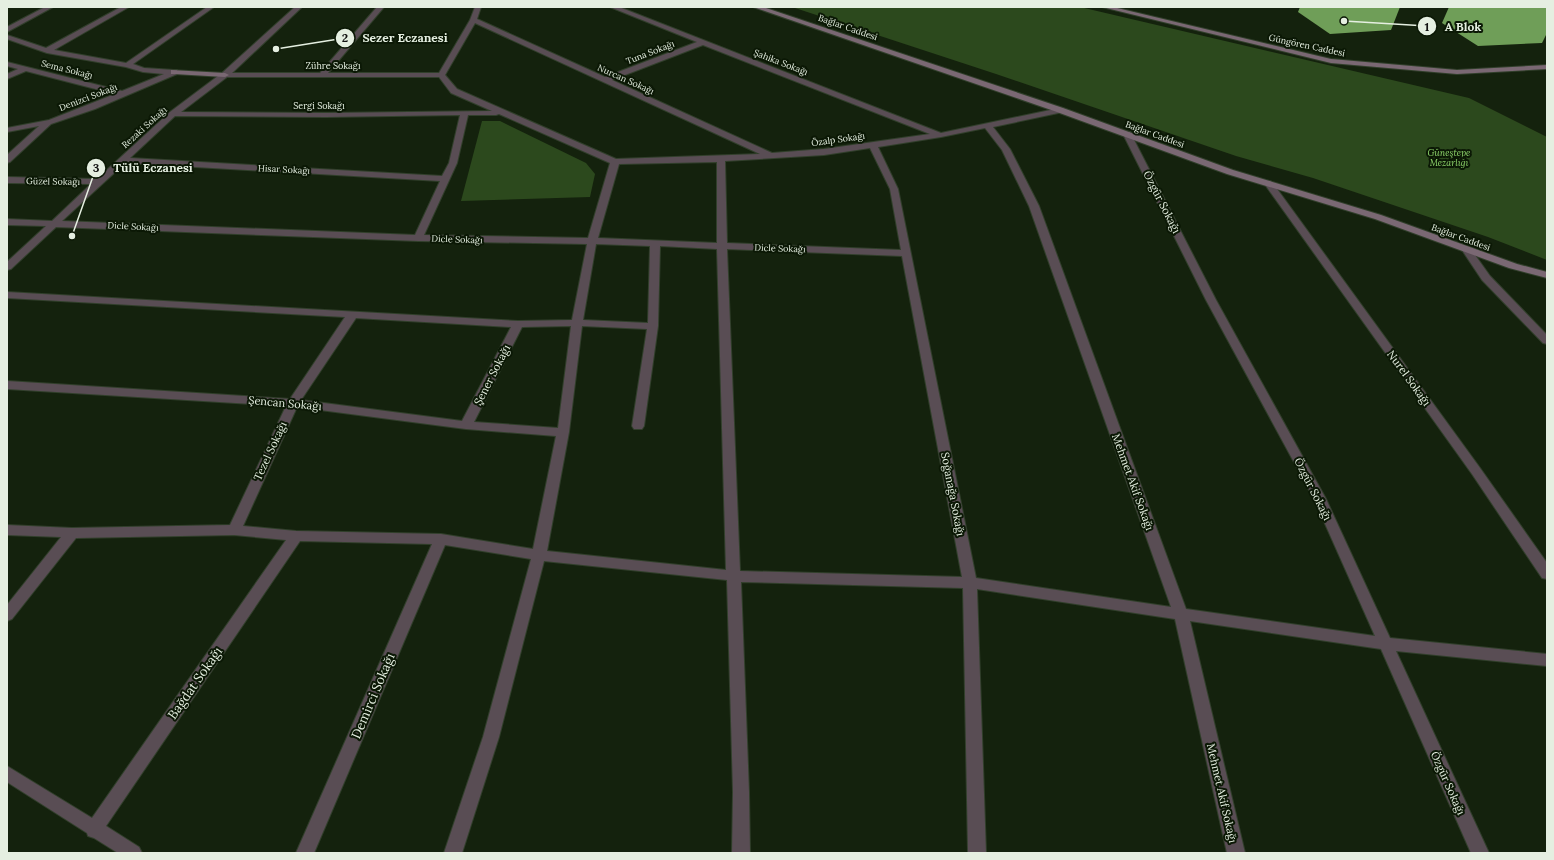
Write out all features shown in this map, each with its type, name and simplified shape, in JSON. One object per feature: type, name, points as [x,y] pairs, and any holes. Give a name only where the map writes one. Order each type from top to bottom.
[{"type":"street","points":[[7,30],[50,7]]},
{"type":"street","points":[[47,50],[126,7]]},
{"type":"street","points":[[127,65],[211,7]]},
{"type":"street","name":"Rezaki Sokağı","points":[[7,267],[173,114],[225,75],[299,7]]},
{"type":"street","points":[[322,75],[381,7]]},
{"type":"street","points":[[454,853],[491,737],[539,555],[563,432],[577,323],[592,241],[615,162],[454,91],[442,75],[473,20],[478,7]]},
{"type":"street","name":"Şahika Sokağı","points":[[614,7],[702,43],[941,135]]},
{"type":"street","name":"Bağlar Caddesi","points":[[756,7],[1060,110],[1230,172],[1378,218],[1514,266],[1547,275]]},
{"type":"street","name":"Güngören Caddesi","points":[[1105,7],[1331,61],[1457,72],[1509,69]]},
{"type":"street","name":"Nurcan Sokağı","points":[[473,20],[772,156]]},
{"type":"street","points":[[7,37],[47,50],[127,65],[143,70],[225,75]]},
{"type":"street","name":"Tuna Sokağı","points":[[605,80],[702,43]]},
{"type":"street","name":"Sema Sokağı","points":[[7,64],[123,94]]},
{"type":"street","points":[[1509,69],[1547,67]]},
{"type":"street","points":[[7,76],[25,69]]},
{"type":"street","points":[[1509,69],[1547,75]]},
{"type":"street","name":"Denizci Sokağı","points":[[7,130],[50,122],[92,107],[174,72]]},
{"type":"street","name":"Zühre Sokağı","points":[[225,75],[442,75]]},
{"type":"street","name":"Özalp Sokağı","points":[[615,162],[721,159],[824,152],[941,135],[1060,110]]},
{"type":"street","points":[[418,238],[453,163],[465,113]]},
{"type":"street","name":"Sergi Sokağı","points":[[173,114],[326,115],[501,113]]},
{"type":"street","points":[[7,160],[50,122]]},
{"type":"street","name":"Mehmet Akif Sokağı","points":[[988,126],[1006,148],[1034,206],[1181,614],[1236,853]]},
{"type":"street","name":"Özgür Sokağı","points":[[1127,134],[1211,300],[1320,499],[1480,853]]},
{"type":"street","name":"Soğanağa Sokağı","points":[[872,144],[894,189],[970,583],[977,853]]},
{"type":"street","points":[[721,159],[722,246],[735,576],[741,792],[741,853]]},
{"type":"street","name":"Hisar Sokağı","points":[[123,160],[446,179]]},
{"type":"street","name":"Güzel Sokağı","points":[[7,180],[100,182]]},
{"type":"street","name":"Nurel Sokağı","points":[[1269,184],[1476,471],[1547,574]]},
{"type":"street","name":"Dicle Sokağı","points":[[7,222],[56,222],[418,238],[592,241],[906,253]]},
{"type":"street","points":[[638,426],[653,326],[655,244]]},
{"type":"street","points":[[1467,250],[1486,278],[1547,341]]},
{"type":"street","points":[[7,295],[518,324],[577,323],[653,326]]},
{"type":"street","name":"Tezel Sokağı","points":[[234,530],[293,403],[353,314]]},
{"type":"street","name":"Şener Sokağı","points":[[466,425],[518,324]]},
{"type":"street","name":"Şencan Sokağı","points":[[7,385],[293,403],[466,425],[563,432]]},
{"type":"street","points":[[7,530],[72,533],[234,530],[296,536],[440,539],[539,555],[735,576],[970,583],[1385,644],[1547,660]]},
{"type":"street","points":[[7,615],[72,533]]},
{"type":"street","name":"Bağdat Sokağı","points":[[94,830],[296,536]]},
{"type":"street","name":"Demirci Sokağı","points":[[305,853],[440,539]]},
{"type":"street","points":[[7,774],[94,830],[133,853]]},
{"type":"green space","name":"Güneştepe Mezarlığı","points":[[792,7],[1080,7],[1469,98],[1547,137],[1547,260],[1488,237],[1313,178],[1236,156],[996,74]]},
{"type":"green space","points":[[482,121],[500,121],[586,163],[595,174],[590,197],[461,201]]},
{"type":"place","name":"A Blok","points":[[1344,21]]},
{"type":"place","name":"Sezer Eczanesi","points":[[276,49]]},
{"type":"place","name":"Tülü Eczanesi","points":[[72,236]]}]
